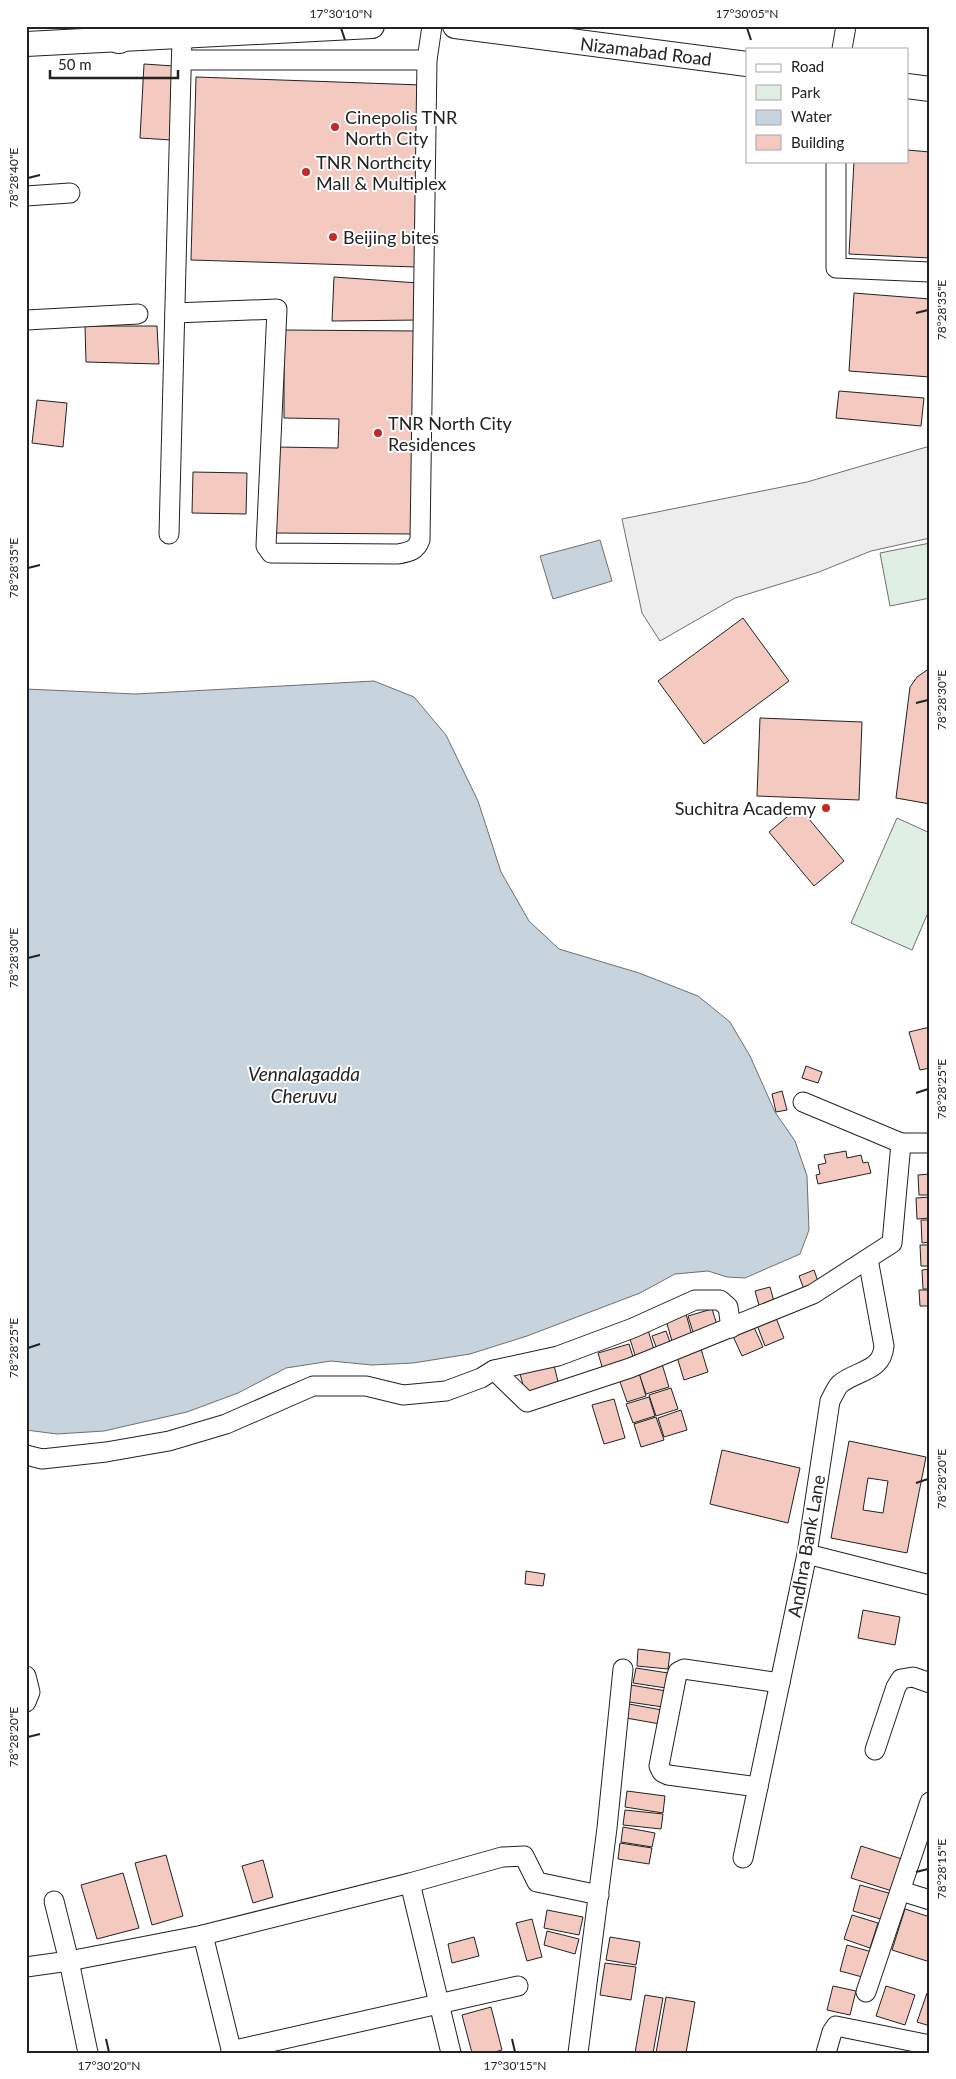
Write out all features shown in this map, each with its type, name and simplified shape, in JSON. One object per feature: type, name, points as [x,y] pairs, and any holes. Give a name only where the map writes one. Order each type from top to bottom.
[{"type":"main road","points":[[26,44],[114,33],[182,36],[371,26]]},
{"type":"main road","name":"Nizamabad Road","points":[[455,26],[746,64]]},
{"type":"main road","points":[[908,86],[930,89]]},
{"type":"street","points":[[175,313],[278,309],[266,546],[271,553],[398,554],[412,551],[418,547],[420,540],[427,60],[432,26]]},
{"type":"street","points":[[842,48],[846,26]]},
{"type":"street","points":[[168,534],[182,36]]},
{"type":"street","points":[[182,60],[427,60]]},
{"type":"street","points":[[836,162],[836,268],[930,272]]},
{"type":"street","points":[[26,196],[70,193]]},
{"type":"street","points":[[26,320],[138,314]]},
{"type":"street","points":[[803,1102],[901,1143],[930,1144]]},
{"type":"street","points":[[494,1370],[528,1402],[630,1368],[813,1294],[892,1243],[901,1143]]},
{"type":"street","name":"Andhra Bank Lane","points":[[743,1858],[807,1554],[830,1401],[839,1385],[878,1364],[884,1356],[884,1346],[868,1259]]},
{"type":"street","points":[[26,1456],[42,1458],[106,1452],[169,1441],[226,1424],[314,1386],[366,1386],[403,1395],[446,1391],[481,1378],[494,1370],[558,1356],[633,1328],[695,1300],[720,1300],[728,1307],[731,1328]]},
{"type":"street","points":[[807,1554],[930,1585]]},
{"type":"street","points":[[758,1787],[668,1775],[662,1772],[659,1766],[676,1679],[678,1672],[684,1669],[780,1683]]},
{"type":"street","points":[[578,2053],[599,1895],[623,1670]]},
{"type":"street","points":[[26,1676],[30,1692],[26,1702]]},
{"type":"street","points":[[875,1750],[896,1687],[901,1679],[913,1677],[930,1683]]},
{"type":"street","points":[[866,1992],[930,1802]]},
{"type":"street","points":[[26,1967],[69,1962],[203,1935],[410,1883],[502,1857],[524,1856],[537,1882],[599,1895]]},
{"type":"street","points":[[410,1883],[452,2053]]},
{"type":"street","points":[[901,1891],[930,1900]]},
{"type":"street","points":[[54,1901],[88,2053]]},
{"type":"street","points":[[203,1935],[231,2052],[518,1986]]},
{"type":"street","points":[[826,2053],[832,2032],[836,2026],[930,2045]]},
{"type":"green space","points":[[930,543],[930,598],[890,606],[880,553]]},
{"type":"green space","points":[[897,818],[930,833],[930,908],[912,950],[851,923]]},
{"type":"shaded area","points":[[930,446],[930,538],[871,551],[819,572],[735,598],[660,641],[642,613],[622,519],[807,482]]},
{"type":"water","points":[[600,540],[612,581],[553,599],[540,556]]},
{"type":"water","name":"Vennalagadda Cheruvu","points":[[374,681],[414,697],[446,735],[478,801],[501,872],[529,921],[559,949],[639,973],[698,996],[730,1022],[750,1056],[775,1112],[795,1141],[807,1176],[809,1230],[800,1254],[745,1278],[727,1277],[708,1271],[675,1274],[640,1293],[527,1336],[470,1354],[413,1363],[372,1365],[331,1361],[286,1368],[238,1393],[187,1412],[104,1431],[57,1434],[26,1430],[26,689],[135,694]]},
{"type":"building","points":[[144,64],[174,66],[171,140],[140,138]]},
{"type":"building","name":"TNR Northcity Mall & Multiplex","points":[[196,77],[422,85],[417,267],[191,260]]},
{"type":"building","points":[[908,150],[930,152],[930,258],[849,254],[854,162],[908,162]]},
{"type":"building","points":[[334,277],[418,283],[420,320],[332,321]]},
{"type":"building","points":[[854,293],[930,299],[930,377],[849,371]]},
{"type":"building","points":[[85,326],[157,326],[159,364],[86,362]]},
{"type":"building","name":"TNR North City Residences","points":[[284,330],[418,331],[416,534],[275,533],[276,447],[338,448],[339,419],[284,418]]},
{"type":"building","points":[[839,391],[924,398],[921,426],[836,418]]},
{"type":"building","points":[[37,400],[67,403],[63,447],[32,443]]},
{"type":"building","points":[[193,472],[247,473],[246,514],[192,513]]},
{"type":"building","points":[[743,618],[789,681],[704,744],[658,681]]},
{"type":"building","points":[[930,668],[930,804],[896,798],[910,687],[917,677]]},
{"type":"building","points":[[760,718],[862,722],[859,800],[757,796]]},
{"type":"building","points":[[799,807],[844,861],[814,886],[769,832]]},
{"type":"building","points":[[930,1027],[930,1068],[920,1070],[909,1032]]},
{"type":"building","points":[[806,1066],[822,1072],[818,1083],[802,1078]]},
{"type":"building","points":[[782,1091],[787,1110],[776,1112],[772,1094]]},
{"type":"building","points":[[846,1151],[847,1158],[861,1155],[863,1163],[868,1162],[871,1173],[818,1184],[816,1175],[820,1174],[818,1165],[826,1163],[824,1155]]},
{"type":"building","points":[[930,1174],[930,1195],[919,1195],[918,1175]]},
{"type":"building","points":[[930,1197],[930,1218],[917,1219],[916,1198]]},
{"type":"building","points":[[921,1220],[930,1220],[930,1242],[922,1243]]},
{"type":"building","points":[[920,1245],[930,1245],[930,1266],[921,1266]]},
{"type":"building","points":[[930,1269],[930,1289],[923,1289],[922,1270]]},
{"type":"building","points":[[814,1270],[820,1287],[805,1292],[799,1276]]},
{"type":"building","points":[[770,1287],[775,1305],[760,1309],[755,1291]]},
{"type":"building","points":[[919,1290],[930,1290],[930,1306],[920,1306]]},
{"type":"building","points":[[712,1309],[718,1328],[694,1335],[688,1316]]},
{"type":"building","points":[[686,1314],[693,1339],[673,1345],[666,1320]]},
{"type":"building","points":[[776,1318],[784,1338],[765,1346],[757,1325]]},
{"type":"building","points":[[753,1325],[763,1347],[742,1356],[732,1334]]},
{"type":"building","points":[[648,1330],[655,1353],[636,1358],[629,1336]]},
{"type":"building","points":[[666,1331],[671,1345],[657,1349],[652,1336]]},
{"type":"building","points":[[629,1344],[634,1360],[603,1370],[598,1353]]},
{"type":"building","points":[[701,1349],[708,1372],[684,1380],[677,1357]]},
{"type":"building","points":[[662,1364],[669,1387],[646,1394],[638,1371]]},
{"type":"building","points":[[554,1365],[559,1386],[526,1395],[520,1374]]},
{"type":"building","points":[[639,1373],[646,1396],[627,1402],[619,1379]]},
{"type":"building","points":[[671,1388],[678,1409],[656,1416],[649,1395]]},
{"type":"building","points":[[649,1397],[655,1416],[633,1423],[626,1404]]},
{"type":"building","points":[[614,1399],[625,1438],[604,1444],[592,1405]]},
{"type":"building","points":[[681,1410],[687,1430],[664,1437],[658,1418]]},
{"type":"building","points":[[656,1417],[664,1440],[641,1447],[634,1424]]},
{"type":"building","points":[[849,1441],[926,1457],[907,1553],[831,1538]],"holes":[[[868,1478],[888,1481],[883,1513],[863,1510]]]},
{"type":"building","points":[[722,1450],[800,1468],[788,1523],[710,1504]]},
{"type":"building","points":[[526,1571],[545,1574],[543,1586],[525,1584]]},
{"type":"building","points":[[863,1610],[900,1617],[895,1645],[858,1638]]},
{"type":"building","points":[[638,1649],[670,1653],[668,1669],[637,1666]]},
{"type":"building","points":[[636,1668],[668,1673],[666,1688],[633,1683]]},
{"type":"building","points":[[631,1685],[666,1691],[663,1707],[629,1702]]},
{"type":"building","points":[[629,1704],[662,1710],[660,1724],[626,1718]]},
{"type":"building","points":[[627,1791],[665,1796],[663,1813],[625,1807]]},
{"type":"building","points":[[625,1810],[663,1814],[661,1829],[623,1825]]},
{"type":"building","points":[[623,1827],[655,1833],[652,1847],[621,1842]]},
{"type":"building","points":[[620,1843],[652,1848],[649,1864],[618,1859]]},
{"type":"building","points":[[861,1846],[902,1859],[892,1891],[851,1878]]},
{"type":"building","points":[[166,1855],[183,1916],[152,1925],[135,1863]]},
{"type":"building","points":[[263,1860],[273,1897],[253,1903],[242,1866]]},
{"type":"building","points":[[123,1873],[139,1928],[97,1939],[81,1885]]},
{"type":"building","points":[[860,1885],[892,1894],[884,1920],[853,1911]]},
{"type":"building","points":[[905,1909],[930,1917],[930,1962],[892,1950]]},
{"type":"building","points":[[547,1910],[583,1917],[579,1935],[544,1928]]},
{"type":"building","points":[[852,1915],[878,1923],[870,1948],[844,1939]]},
{"type":"building","points":[[532,1919],[542,1957],[527,1961],[516,1923]]},
{"type":"building","points":[[547,1931],[579,1939],[575,1954],[544,1945]]},
{"type":"building","points":[[474,1937],[479,1956],[452,1963],[448,1944]]},
{"type":"building","points":[[610,1937],[640,1942],[636,1965],[606,1960]]},
{"type":"building","points":[[847,1945],[872,1952],[866,1978],[840,1971]]},
{"type":"building","points":[[605,1963],[636,1967],[631,2000],[600,1995]]},
{"type":"building","points":[[833,1986],[856,1991],[850,2015],[827,2010]]},
{"type":"building","points":[[886,1986],[915,1995],[905,2025],[876,2016]]},
{"type":"building","points":[[927,1993],[930,1994],[930,2026],[917,2022]]},
{"type":"building","points":[[645,1995],[663,1998],[653,2053],[635,2053]]},
{"type":"building","points":[[666,1997],[695,2002],[686,2053],[656,2053]]},
{"type":"building","points":[[491,2007],[502,2050],[491,2053],[472,2053],[462,2015]]},
{"type":"place","name":"Cinepolis TNR North City","points":[[335,127]]},
{"type":"place","name":"TNR Northcity Mall & Multiplex","points":[[306,172]]},
{"type":"place","name":"Beijing bites","points":[[333,237]]},
{"type":"place","name":"TNR North City Residences","points":[[378,433]]},
{"type":"place","name":"Suchitra Academy","points":[[826,808]]}]
